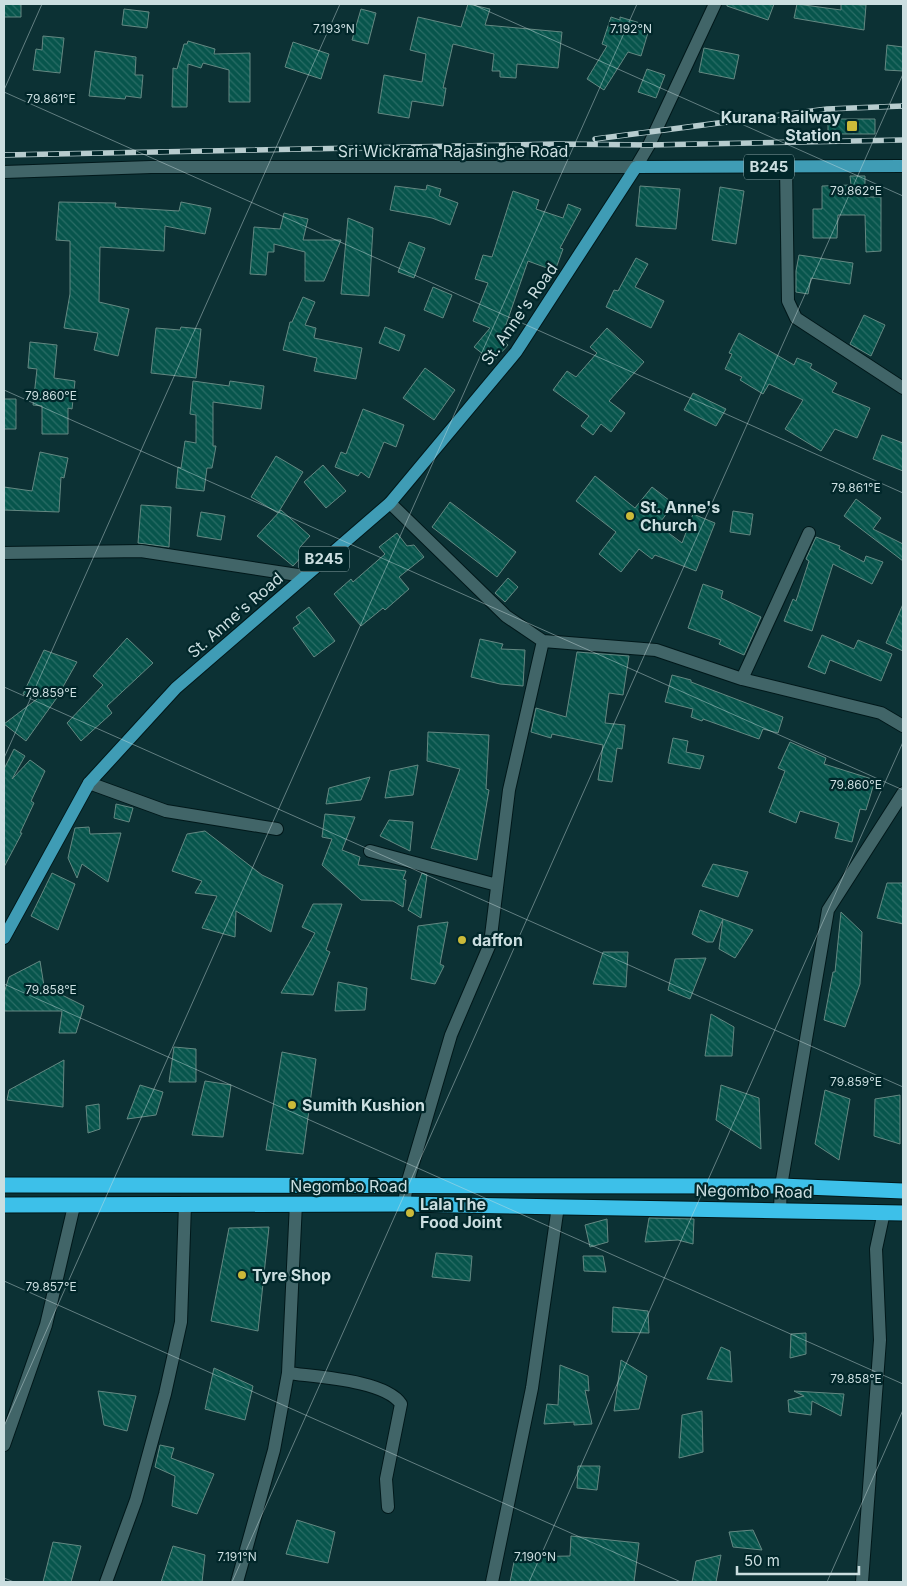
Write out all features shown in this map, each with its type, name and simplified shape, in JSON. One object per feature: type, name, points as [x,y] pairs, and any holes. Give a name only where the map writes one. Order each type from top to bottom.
[{"type":"highway","name":"Negombo Road","points":[[4,1185],[407,1184],[781,1186],[903,1191]]},
{"type":"highway","name":"Negombo Road","points":[[4,1205],[404,1204],[780,1209],[903,1213]]},
{"type":"main road","name":"Sri Wickrama Rajasinghe Road","points":[[636,167],[903,166]]},
{"type":"main road","name":"St. Anne's Road","points":[[4,938],[89,783],[176,688],[390,503],[516,352],[636,167]]},
{"type":"street","points":[[636,167],[649,145],[715,4]]},
{"type":"street","name":"Sri Wickrama Rajasinghe Road","points":[[4,172],[151,167],[636,167]]},
{"type":"street","points":[[786,167],[788,301],[796,318],[903,388]]},
{"type":"street","points":[[390,503],[506,616],[543,641],[656,650],[742,679],[880,713],[903,726]]},
{"type":"street","points":[[742,679],[809,533]]},
{"type":"street","points":[[4,553],[141,551],[304,576]]},
{"type":"street","points":[[404,1204],[407,1184],[451,1035],[490,944],[510,790],[543,641]]},
{"type":"street","points":[[89,783],[166,811],[277,829]]},
{"type":"street","points":[[780,1209],[781,1186],[828,910],[903,793]]},
{"type":"street","points":[[370,851],[497,885]]},
{"type":"street","points":[[106,1582],[136,1500],[165,1394],[180,1322],[184,1204]]},
{"type":"street","points":[[237,1582],[274,1450],[288,1373],[296,1204]]},
{"type":"street","points":[[4,1445],[46,1325],[74,1206]]},
{"type":"street","points":[[492,1582],[532,1388],[558,1206]]},
{"type":"street","points":[[862,1582],[880,1340],[876,1249],[884,1212]]},
{"type":"street","points":[[288,1373],[372,1386],[396,1397],[401,1404],[386,1479],[388,1507]]},
{"type":"building","points":[[4,4],[21,4],[21,17],[4,17]]},
{"type":"building","points":[[468,4],[490,9],[485,25],[562,32],[558,68],[517,64],[516,78],[500,77],[500,71],[492,71],[494,54],[453,44],[443,88],[446,88],[443,106],[412,101],[409,118],[378,113],[384,75],[422,82],[426,54],[410,50],[418,17],[461,27]]},
{"type":"building","points":[[727,4],[774,4],[768,20],[727,6]]},
{"type":"building","points":[[797,4],[841,10],[841,4],[866,5],[864,30],[794,18]]},
{"type":"building","points":[[124,9],[149,12],[147,28],[122,25]]},
{"type":"building","points":[[361,9],[376,13],[368,44],[352,40]]},
{"type":"building","points":[[611,17],[620,20],[620,17],[650,26],[641,56],[628,52],[604,90],[587,79],[607,46],[602,44]]},
{"type":"building","points":[[43,36],[64,38],[60,73],[33,70],[36,49],[42,50]]},
{"type":"building","points":[[188,41],[215,49],[214,54],[250,53],[250,102],[229,102],[229,70],[203,63],[201,68],[188,64],[187,107],[172,107],[173,68],[177,69],[184,44],[187,44]]},
{"type":"building","points":[[293,42],[329,54],[321,79],[285,67]]},
{"type":"building","points":[[887,45],[903,47],[903,71],[885,70]]},
{"type":"building","points":[[704,48],[739,55],[734,79],[699,72]]},
{"type":"building","points":[[95,51],[136,57],[135,75],[143,75],[141,98],[126,96],[125,99],[89,96]]},
{"type":"building","points":[[647,69],[665,75],[656,98],[638,92]]},
{"type":"building","name":"Kurana Railway Station","points":[[828,119],[875,119],[875,134],[828,134]]},
{"type":"building","points":[[850,176],[865,176],[865,197],[881,197],[881,251],[866,252],[865,215],[838,215],[837,238],[813,238],[813,209],[822,209],[822,186],[851,185]]},
{"type":"building","points":[[427,185],[441,189],[439,196],[458,203],[450,225],[432,218],[390,210],[395,186],[426,190]]},
{"type":"building","points":[[640,186],[680,189],[676,229],[636,226]]},
{"type":"building","points":[[720,187],[744,191],[736,244],[712,240]]},
{"type":"building","points":[[513,191],[539,200],[536,209],[563,218],[568,204],[581,209],[560,248],[563,249],[555,271],[528,261],[501,339],[508,345],[493,362],[474,347],[490,328],[473,321],[488,283],[475,279],[483,255],[492,257]]},
{"type":"building","points":[[59,202],[116,203],[115,207],[179,211],[181,202],[211,208],[205,234],[165,226],[164,251],[100,247],[99,302],[129,309],[118,356],[94,350],[98,333],[64,328],[70,294],[70,241],[56,240]]},
{"type":"building","points":[[284,213],[308,219],[303,240],[341,240],[324,281],[305,281],[305,252],[274,244],[274,252],[268,252],[266,275],[250,274],[254,227],[280,229]]},
{"type":"building","points":[[348,218],[373,228],[369,296],[341,294]]},
{"type":"building","points":[[409,242],[425,248],[414,278],[398,272]]},
{"type":"building","points":[[799,255],[853,263],[850,284],[811,278],[808,294],[796,292],[796,271]]},
{"type":"building","points":[[636,258],[648,264],[635,287],[664,301],[651,328],[606,307],[614,290],[618,291]]},
{"type":"building","points":[[433,287],[452,295],[443,318],[424,310]]},
{"type":"building","points":[[303,297],[315,302],[305,325],[316,328],[314,338],[362,348],[356,379],[314,371],[317,358],[283,350],[290,322],[292,322]]},
{"type":"building","points":[[864,315],[885,325],[871,356],[850,344]]},
{"type":"building","points":[[181,327],[201,329],[196,378],[151,373],[156,328],[180,330]]},
{"type":"building","points":[[385,327],[405,335],[399,351],[379,343]]},
{"type":"building","points":[[607,328],[644,362],[609,401],[625,413],[611,432],[601,424],[593,435],[581,426],[589,416],[553,390],[567,371],[576,377],[597,353],[590,347]]},
{"type":"building","points":[[739,333],[794,365],[797,358],[812,364],[810,368],[837,383],[832,392],[870,408],[857,438],[835,429],[821,451],[785,429],[803,400],[769,384],[763,394],[740,380],[742,377],[725,369],[732,354],[729,353]]},
{"type":"building","points":[[30,342],[57,345],[54,378],[75,381],[72,409],[68,408],[68,434],[42,434],[42,406],[33,405],[37,369],[28,368]]},
{"type":"building","points":[[425,368],[455,390],[434,420],[403,398]]},
{"type":"building","points":[[193,381],[229,386],[230,381],[264,386],[261,409],[213,402],[213,446],[216,446],[212,468],[207,468],[204,491],[176,488],[178,467],[181,468],[185,441],[196,443],[196,415],[190,414]]},
{"type":"building","points":[[693,393],[726,409],[716,426],[684,410]]},
{"type":"building","points":[[4,399],[16,399],[16,429],[4,429]]},
{"type":"building","points":[[363,409],[404,425],[396,447],[384,442],[369,478],[361,472],[358,476],[335,467],[341,452],[346,454]]},
{"type":"building","points":[[882,435],[903,443],[903,471],[873,459]]},
{"type":"building","points":[[40,452],[68,458],[64,478],[61,477],[59,512],[4,510],[4,487],[32,491]]},
{"type":"building","points":[[276,456],[303,472],[278,513],[251,497]]},
{"type":"building","points":[[323,465],[346,491],[326,508],[304,482]]},
{"type":"building","name":"St. Anne's Church","points":[[595,476],[635,508],[652,487],[674,504],[658,525],[682,543],[693,514],[715,523],[696,571],[655,555],[652,559],[639,549],[621,572],[599,554],[616,532],[576,501]]},
{"type":"building","points":[[856,499],[881,518],[873,529],[903,544],[903,561],[844,516]]},
{"type":"building","points":[[450,502],[516,552],[497,577],[432,527]]},
{"type":"building","points":[[141,505],[171,507],[169,547],[138,543]]},
{"type":"building","points":[[281,510],[310,536],[300,547],[306,552],[293,566],[257,536]]},
{"type":"building","points":[[733,511],[753,514],[750,535],[730,532]]},
{"type":"building","points":[[201,512],[225,516],[221,540],[197,536]]},
{"type":"building","points":[[397,533],[407,546],[414,545],[424,557],[399,577],[409,589],[385,610],[383,608],[361,626],[334,594],[351,579],[353,582],[385,554],[379,547]]},
{"type":"building","points":[[816,537],[840,546],[839,549],[864,562],[866,556],[883,562],[872,584],[833,564],[812,631],[784,621],[793,599],[796,601],[809,561],[806,559]]},
{"type":"building","points":[[508,578],[518,587],[505,602],[495,593]]},
{"type":"building","points":[[703,584],[723,591],[721,598],[761,617],[744,655],[719,644],[721,640],[688,628]]},
{"type":"building","points":[[903,604],[903,651],[886,643]]},
{"type":"building","points":[[309,607],[335,641],[314,657],[293,628],[300,623],[296,617]]},
{"type":"building","points":[[822,635],[854,649],[858,640],[892,654],[881,681],[830,660],[825,674],[808,667]]},
{"type":"building","points":[[127,638],[153,663],[107,706],[112,713],[81,741],[67,723],[103,685],[93,676]]},
{"type":"building","points":[[480,639],[503,644],[501,649],[525,650],[523,686],[500,684],[471,677]]},
{"type":"building","points":[[44,650],[77,662],[56,699],[26,741],[4,724],[37,699],[23,694]]},
{"type":"building","points":[[577,652],[629,656],[623,695],[609,693],[605,723],[625,725],[622,749],[617,748],[612,782],[598,780],[603,745],[552,734],[551,738],[531,732],[536,708],[566,717]]},
{"type":"building","points":[[672,675],[691,680],[691,682],[783,717],[778,733],[763,729],[759,739],[703,719],[702,721],[691,717],[693,709],[665,702]]},
{"type":"building","points":[[428,732],[489,735],[486,789],[489,790],[477,860],[431,848],[460,769],[427,761]]},
{"type":"building","points":[[673,738],[688,741],[686,752],[704,756],[700,769],[668,763]]},
{"type":"building","points":[[790,742],[826,758],[824,764],[875,780],[866,810],[860,809],[852,842],[835,838],[839,823],[800,811],[796,823],[769,812],[785,771],[778,768]]},
{"type":"building","points":[[14,749],[25,756],[12,779],[30,760],[45,771],[31,801],[34,803],[20,833],[22,833],[4,867],[4,769]]},
{"type":"building","points":[[418,765],[413,795],[385,798],[390,771]]},
{"type":"building","points":[[370,777],[361,800],[326,804],[329,788]]},
{"type":"building","points":[[116,804],[133,808],[129,822],[114,818]]},
{"type":"building","points":[[325,814],[355,817],[342,850],[360,857],[358,865],[406,871],[403,879],[406,880],[403,907],[393,901],[361,900],[322,865],[332,839],[322,837]]},
{"type":"building","points":[[389,820],[413,822],[410,851],[380,836]]},
{"type":"building","points":[[89,827],[90,834],[121,833],[108,882],[82,864],[77,878],[68,858],[75,828]]},
{"type":"building","points":[[205,831],[262,875],[283,885],[271,932],[236,911],[235,937],[202,928],[217,896],[195,893],[202,881],[172,871],[187,834]]},
{"type":"building","points":[[713,864],[748,872],[738,897],[702,886]]},
{"type":"building","points":[[52,873],[75,884],[58,930],[31,916]]},
{"type":"building","points":[[422,873],[427,875],[421,918],[408,910]]},
{"type":"building","points":[[887,883],[903,883],[903,924],[877,918]]},
{"type":"building","points":[[313,904],[342,904],[326,950],[330,952],[313,995],[281,993],[315,933],[302,927]]},
{"type":"building","points":[[700,910],[723,919],[713,942],[707,942],[692,934]]},
{"type":"building","points":[[841,912],[862,932],[860,984],[845,1027],[824,1020],[833,972],[835,972]]},
{"type":"building","points":[[723,919],[753,930],[735,958],[719,949]]},
{"type":"building","points":[[448,922],[440,964],[444,966],[435,984],[411,979],[418,926]]},
{"type":"building","points":[[603,952],[628,952],[626,987],[593,984]]},
{"type":"building","points":[[706,958],[690,999],[668,990],[675,959]]},
{"type":"building","points":[[40,961],[44,986],[84,1006],[76,1033],[59,1033],[62,1011],[4,1011],[4,993],[9,977]]},
{"type":"building","points":[[338,982],[367,988],[365,1010],[335,1011]]},
{"type":"building","points":[[711,1014],[734,1027],[732,1056],[705,1056]]},
{"type":"building","points":[[174,1047],[196,1049],[196,1082],[169,1082]]},
{"type":"building","name":"Sumith Kushion","points":[[282,1052],[316,1059],[303,1154],[266,1150]]},
{"type":"building","points":[[64,1060],[63,1107],[7,1100],[9,1090]]},
{"type":"building","points":[[205,1081],[231,1085],[223,1137],[192,1135]]},
{"type":"building","points":[[140,1085],[163,1092],[156,1115],[127,1119]]},
{"type":"building","points":[[721,1085],[759,1098],[761,1149],[716,1120]]},
{"type":"building","points":[[825,1090],[850,1099],[839,1160],[815,1144]]},
{"type":"building","points":[[900,1095],[900,1144],[874,1136],[875,1099]]},
{"type":"building","points":[[99,1104],[100,1129],[88,1133],[86,1106]]},
{"type":"building","points":[[649,1218],[694,1219],[693,1244],[678,1240],[645,1242]]},
{"type":"building","points":[[607,1219],[608,1242],[590,1247],[585,1225]]},
{"type":"building","name":"Tyre Shop","points":[[269,1227],[258,1331],[211,1321],[229,1228]]},
{"type":"building","points":[[436,1253],[472,1256],[470,1281],[432,1277]]},
{"type":"building","points":[[583,1256],[603,1256],[606,1272],[584,1271]]},
{"type":"building","points":[[613,1307],[648,1311],[649,1333],[612,1332]]},
{"type":"building","points":[[806,1333],[806,1354],[790,1358],[791,1334]]},
{"type":"building","points":[[721,1347],[730,1351],[732,1382],[707,1379]]},
{"type":"building","points":[[621,1360],[647,1376],[639,1409],[614,1411]]},
{"type":"building","points":[[560,1365],[588,1376],[589,1391],[585,1390],[592,1424],[574,1425],[574,1422],[544,1424],[547,1404],[558,1405]]},
{"type":"building","points":[[214,1368],[253,1386],[245,1420],[205,1409]]},
{"type":"building","points":[[98,1391],[136,1396],[127,1431],[104,1425]]},
{"type":"building","points":[[794,1391],[844,1394],[841,1416],[812,1401],[811,1415],[789,1412],[788,1400],[804,1396]]},
{"type":"building","points":[[702,1411],[703,1452],[679,1458],[682,1415]]},
{"type":"building","points":[[160,1445],[174,1448],[171,1458],[214,1474],[197,1514],[172,1506],[175,1476],[155,1467]]},
{"type":"building","points":[[578,1466],[600,1466],[597,1490],[577,1488]]},
{"type":"building","points":[[297,1520],[335,1532],[328,1563],[286,1554]]},
{"type":"building","points":[[753,1530],[762,1550],[733,1547],[729,1532]]},
{"type":"building","points":[[571,1536],[639,1543],[634,1582],[510,1582],[515,1557],[570,1556]]},
{"type":"building","points":[[53,1542],[81,1546],[71,1582],[43,1582]]},
{"type":"building","points":[[173,1546],[205,1555],[202,1582],[161,1582]]},
{"type":"building","points":[[721,1555],[716,1582],[692,1582],[696,1561]]},
{"type":"railway","points":[[595,139],[827,109],[903,106]]},
{"type":"railway","points":[[4,155],[557,144],[649,145],[903,140]]},
{"type":"place","name":"Kurana Railway Station","points":[[852,126]]},
{"type":"place","name":"St. Anne's Church","points":[[630,516]]},
{"type":"place","name":"daffon","points":[[462,940]]},
{"type":"place","name":"Sumith Kushion","points":[[292,1105]]},
{"type":"place","name":"Lala The Food Joint","points":[[410,1213]]},
{"type":"place","name":"Tyre Shop","points":[[242,1275]]}]
